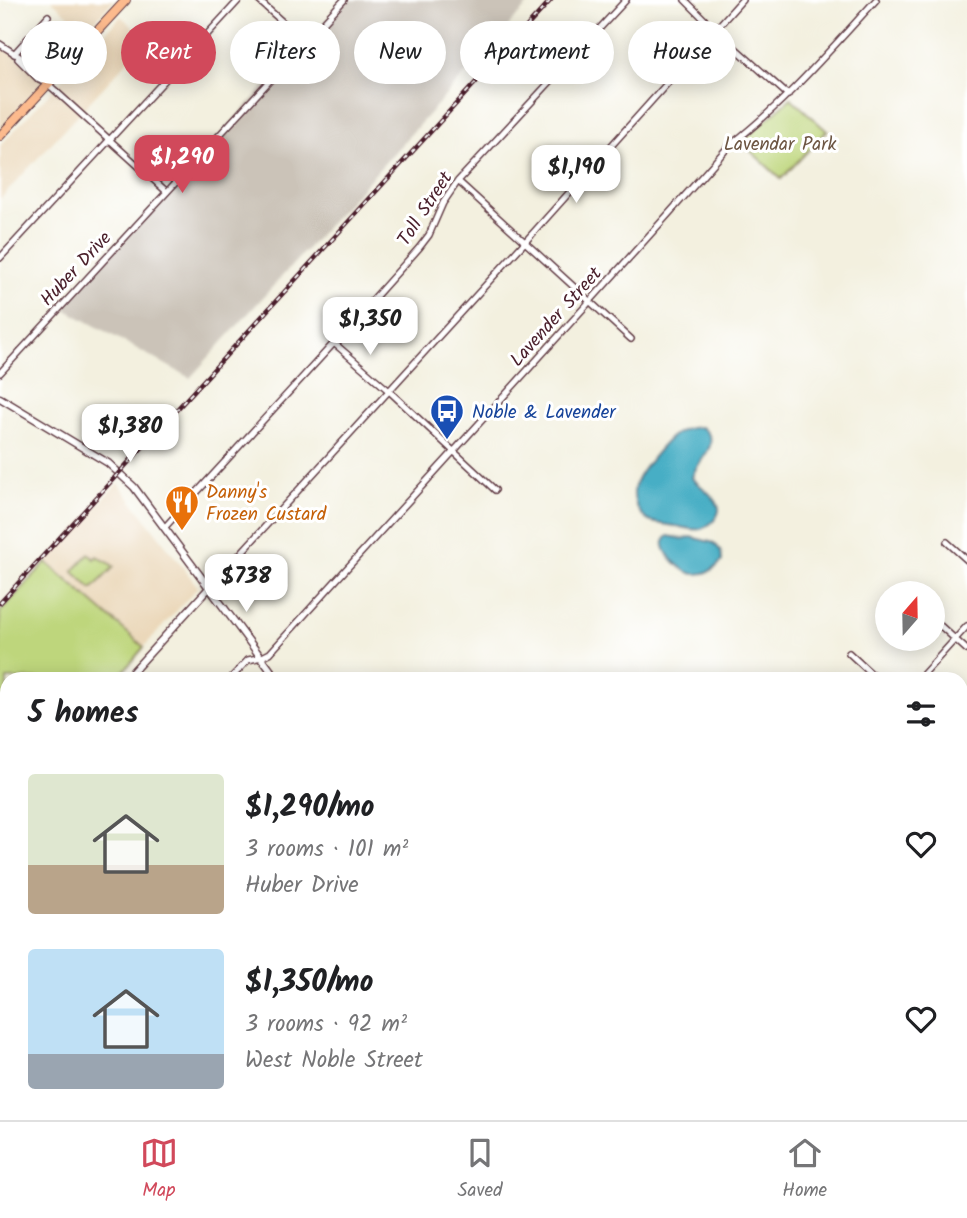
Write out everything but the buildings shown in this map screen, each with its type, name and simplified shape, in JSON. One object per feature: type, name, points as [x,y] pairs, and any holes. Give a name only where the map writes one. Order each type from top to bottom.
[{"type":"main road","points":[[106,21],[126,0]]},
{"type":"main road","points":[[0,136],[48,84]]},
{"type":"street","points":[[0,258],[239,0]]},
{"type":"street","points":[[258,0],[282,21]]},
{"type":"street","name":"Huber Drive","points":[[324,21],[344,0]]},
{"type":"street","name":"Toll Street","points":[[165,527],[429,235],[443,203],[458,181],[626,0]]},
{"type":"street","points":[[685,0],[706,21]]},
{"type":"street","points":[[723,21],[742,0]]},
{"type":"street","name":"Lavender Street","points":[[237,672],[248,660],[270,653],[590,303],[729,146],[788,95],[876,0]]},
{"type":"street","points":[[14,54],[48,16]]},
{"type":"street","points":[[0,44],[21,58]]},
{"type":"street","points":[[736,49],[788,95]]},
{"type":"street","points":[[48,84],[167,192]]},
{"type":"street","name":"Huber Drive","points":[[0,373],[266,84]]},
{"type":"street","points":[[132,672],[667,84]]},
{"type":"street","points":[[458,181],[631,339]]},
{"type":"street","points":[[334,343],[495,490]]},
{"type":"street","points":[[0,398],[108,463],[134,487],[272,672]]},
{"type":"street","points":[[947,542],[967,560]]},
{"type":"street","points":[[925,672],[967,626]]},
{"type":"street","points":[[945,630],[967,650]]},
{"type":"street","points":[[849,653],[869,672]]},
{"type":"shaded area","points":[[51,0],[114,0],[95,21],[75,21]]},
{"type":"shaded area","points":[[344,0],[532,0],[513,21],[460,21],[460,80],[190,378],[61,307],[267,84],[340,84],[340,21],[325,21]]},
{"type":"shaded area","points":[[121,16],[126,21],[121,21],[121,68],[107,83],[107,31]]},
{"type":"shaded area","points":[[0,44],[21,60],[21,84],[48,84],[0,136]]},
{"type":"shaded area","points":[[58,84],[106,84],[0,199],[0,146]]},
{"type":"shaded area","points":[[118,483],[198,587],[144,647],[46,562]]},
{"type":"green space","name":"Lavendar Park","points":[[791,98],[827,131],[781,179],[741,142]]},
{"type":"green space","points":[[89,554],[94,559],[97,556],[114,567],[92,589],[73,571]]},
{"type":"green space","points":[[46,562],[144,647],[123,672],[0,672],[0,612]]},
{"type":"water","points":[[701,427],[708,433],[710,446],[692,478],[716,501],[719,510],[717,516],[710,524],[698,529],[647,520],[640,513],[635,501],[636,481],[648,463],[674,435],[685,429]]},
{"type":"water","points":[[668,536],[684,539],[691,537],[714,543],[721,551],[722,561],[704,573],[687,572],[672,560],[666,550],[664,541]]},
{"type":"railway","points":[[0,603],[551,0]]},
{"type":"place","name":"Noble & Lavender","points":[[447,441]]},
{"type":"place","name":"Danny's Frozen Custard","points":[[182,532]]}]
